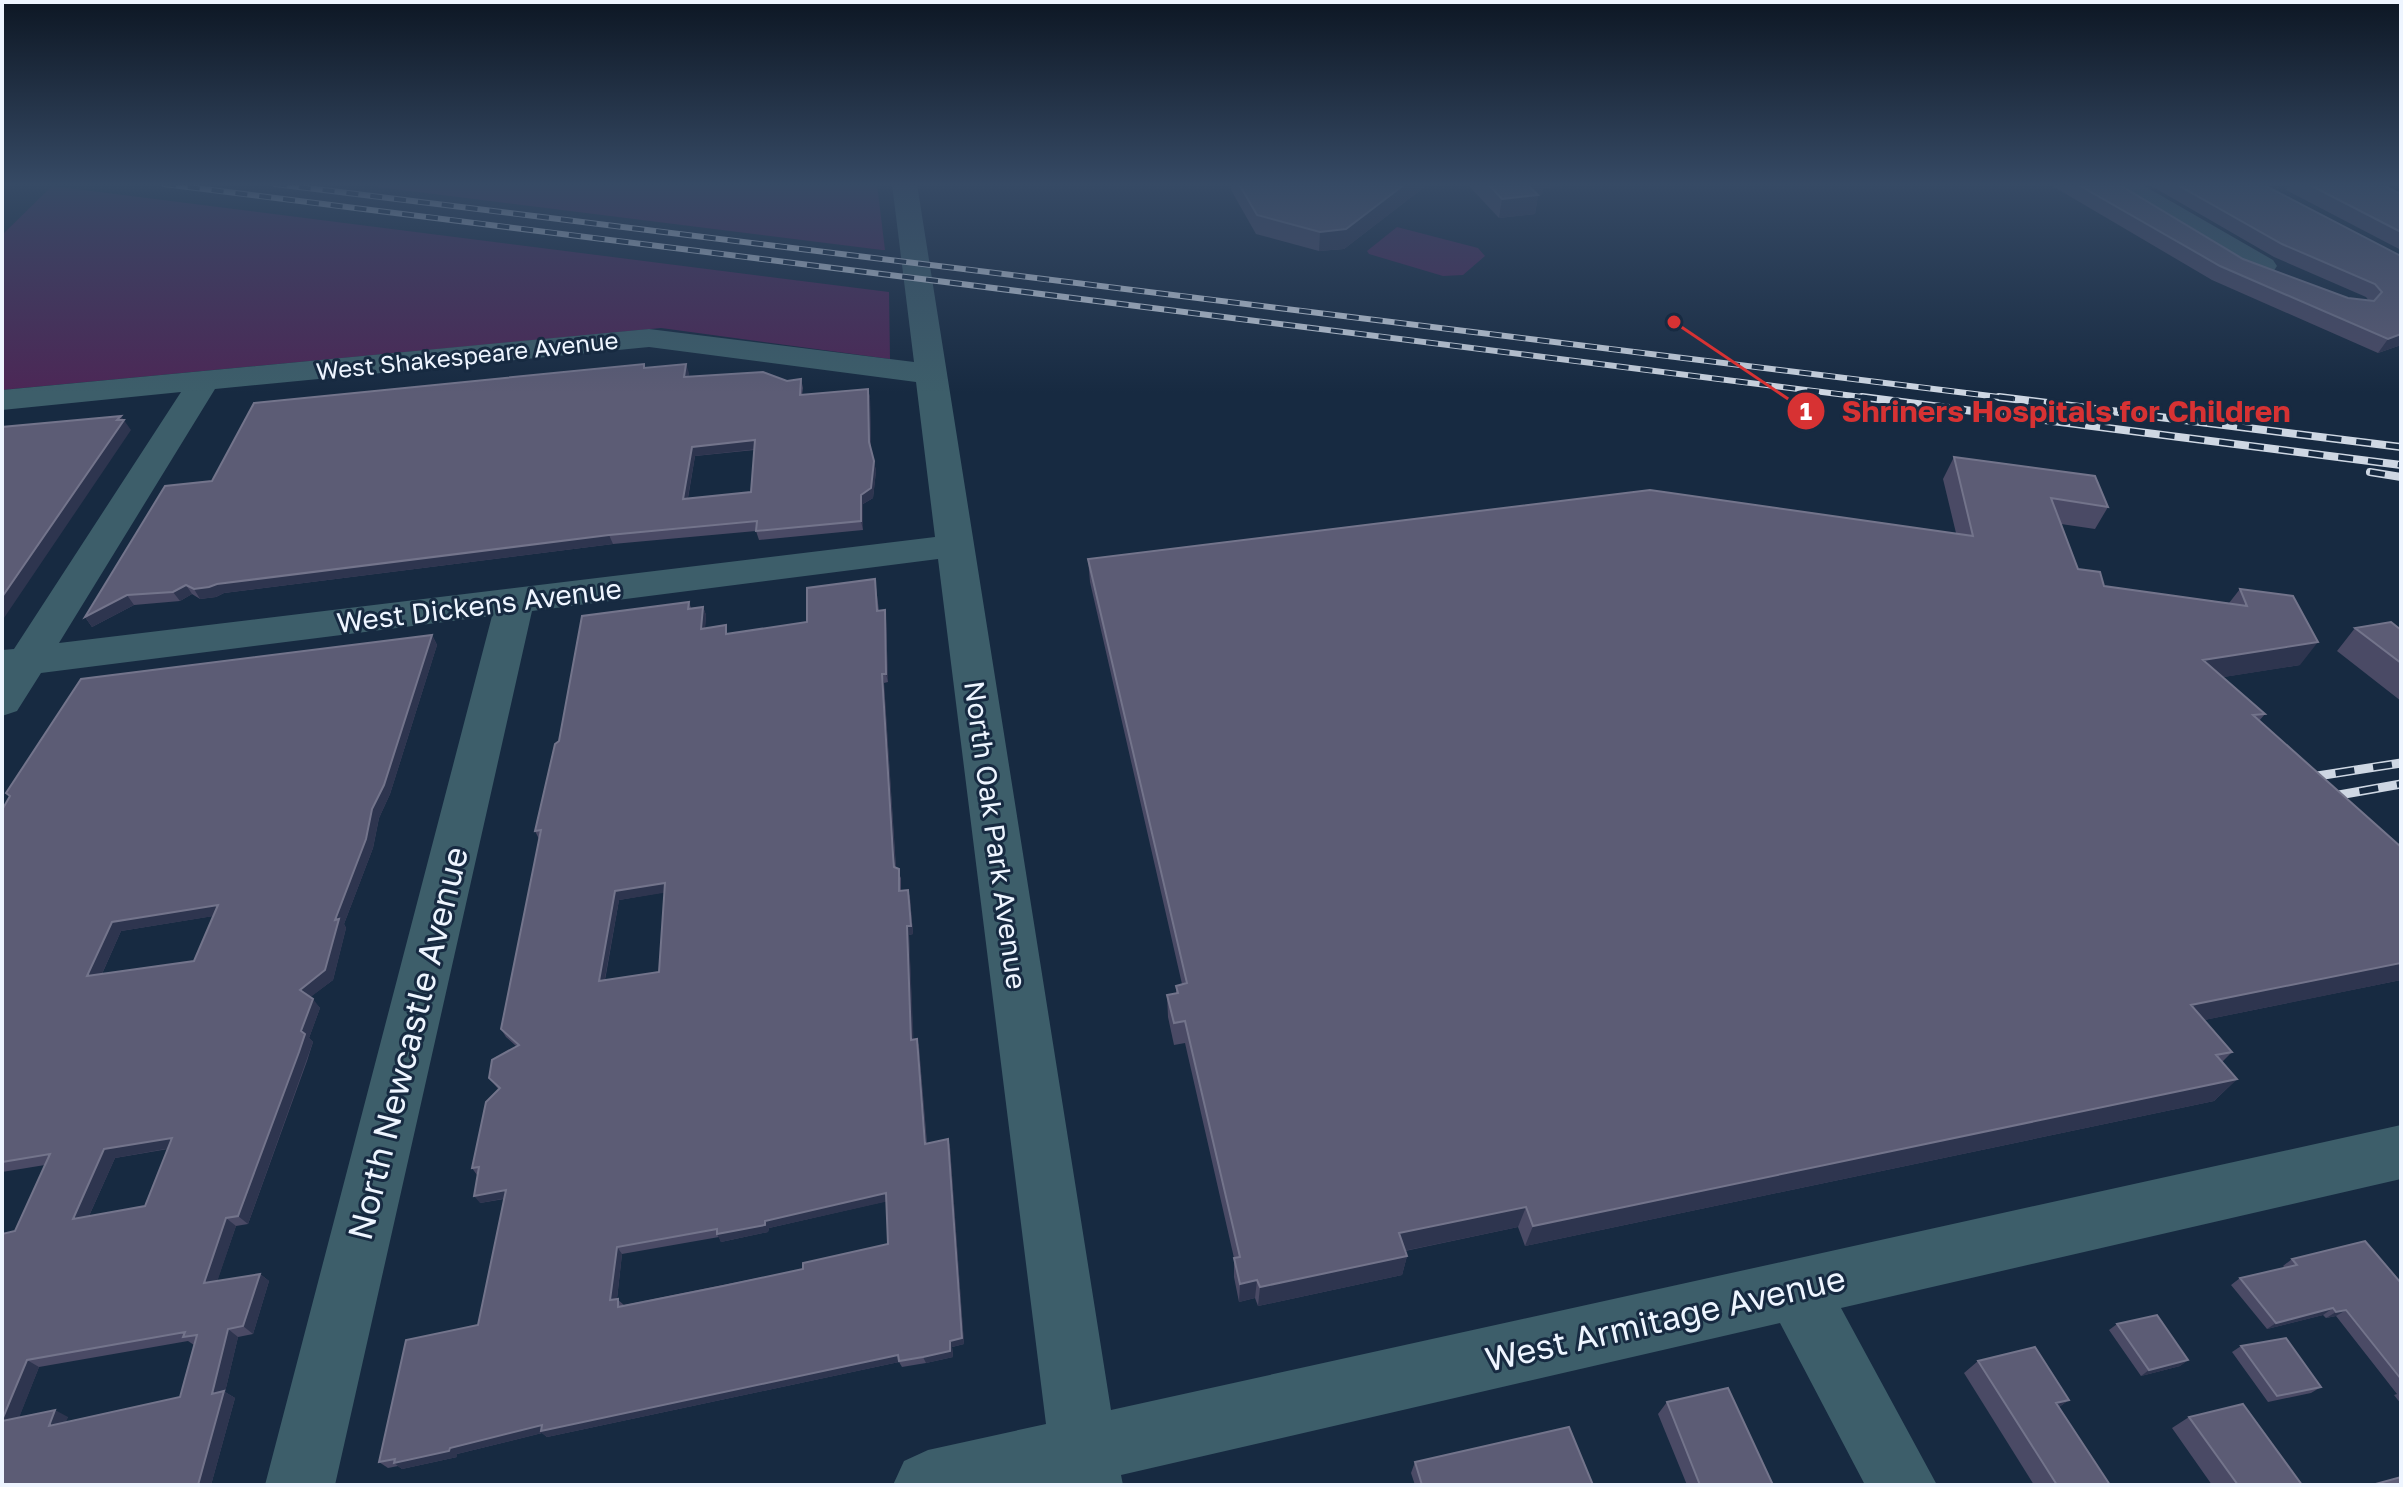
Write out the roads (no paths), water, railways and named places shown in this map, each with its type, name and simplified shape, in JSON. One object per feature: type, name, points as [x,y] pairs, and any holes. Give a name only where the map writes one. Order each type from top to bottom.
[{"type":"street","name":"North Oak Park Avenue","points":[[914,253],[1085,1467]]},
{"type":"street","points":[[2229,253],[2247,264],[2263,266]]},
{"type":"street","points":[[2241,253],[2289,278]]},
{"type":"street","name":"West Shakespeare Avenue","points":[[2,400],[649,338],[931,374]]},
{"type":"street","points":[[2,701],[14,662],[204,381]]},
{"type":"street","name":"West Dickens Avenue","points":[[14,662],[956,546]]},
{"type":"street","name":"North Newcastle Avenue","points":[[300,1485],[515,601]]},
{"type":"street","name":"West Armitage Avenue","points":[[928,1485],[1085,1467],[1795,1288],[2399,1155]]},
{"type":"street","points":[[1795,1288],[1902,1485]]},
{"type":"railway","points":[[717,253],[1878,399]]},
{"type":"railway","points":[[837,253],[2015,399]]},
{"type":"railway","points":[[1862,397],[2401,465]]},
{"type":"railway","points":[[1999,397],[2401,447]]},
{"type":"railway","points":[[2370,472],[2401,477]]},
{"type":"railway","points":[[2298,779],[2401,763]]},
{"type":"railway","points":[[2322,798],[2401,784]]},
{"type":"place","name":"Shriners Hospitals for Children","points":[[1674,322]]}]
